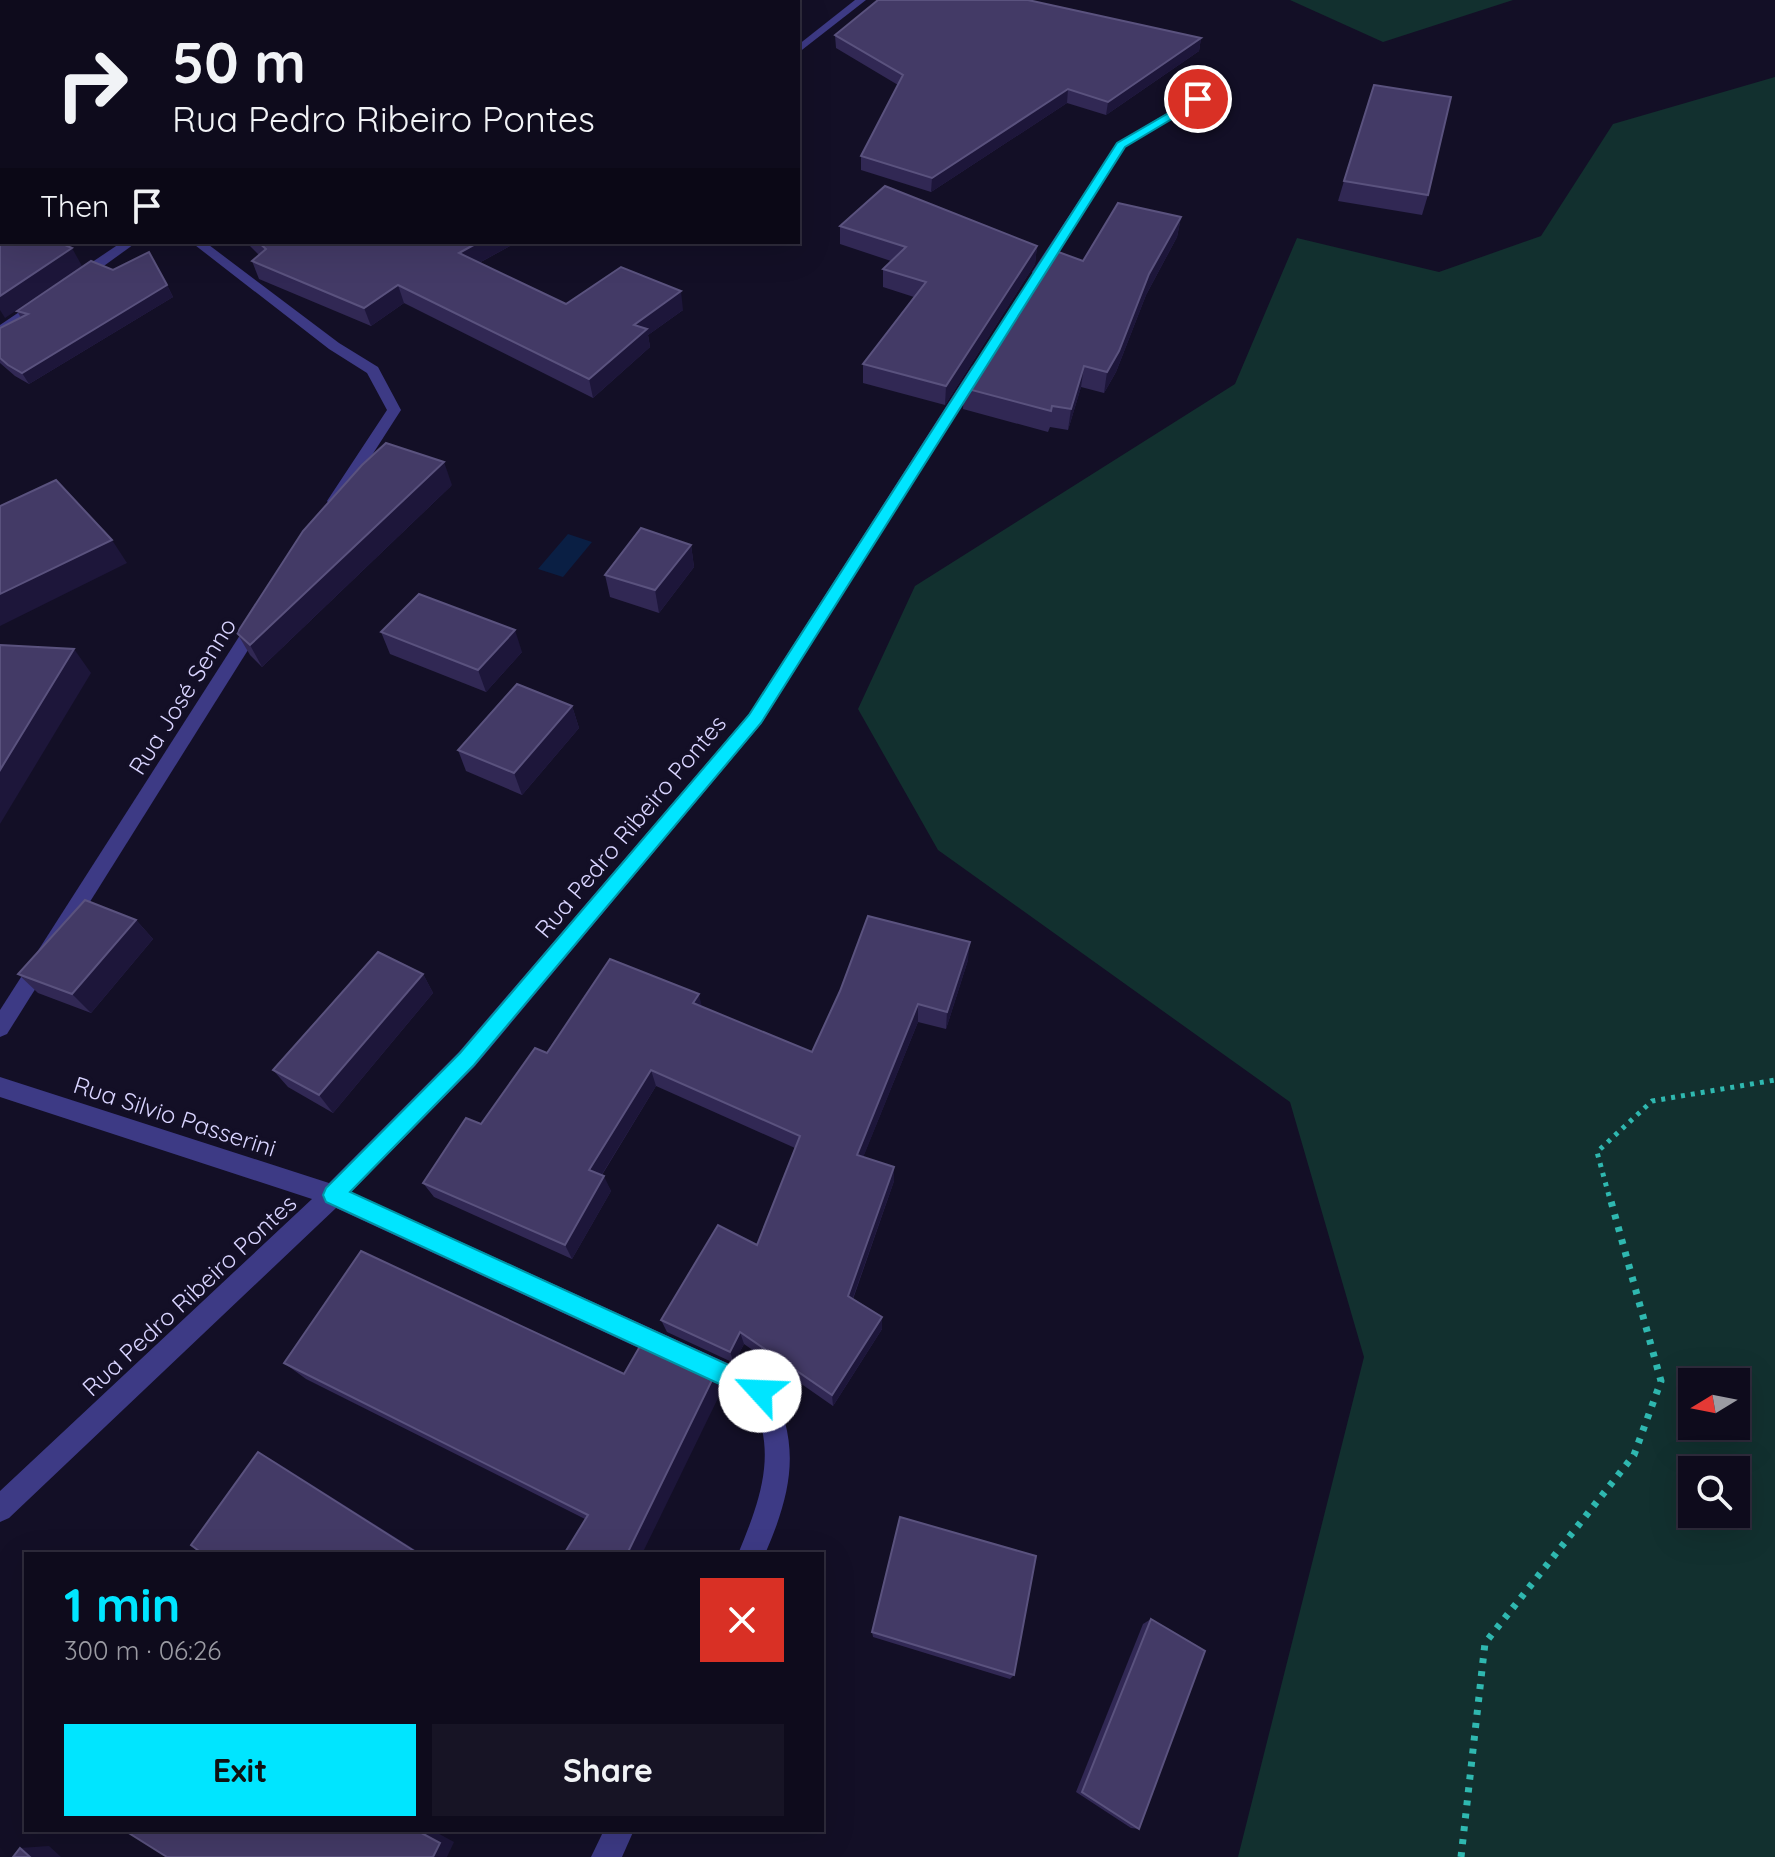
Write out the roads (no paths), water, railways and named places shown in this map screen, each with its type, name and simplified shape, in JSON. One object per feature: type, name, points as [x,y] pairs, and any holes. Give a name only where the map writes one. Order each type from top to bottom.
[{"type":"street","points":[[800,48],[861,0]]},
{"type":"street","points":[[1026,293],[1121,145],[1198,99]]},
{"type":"street","points":[[65,286],[128,244]]},
{"type":"street","points":[[200,244],[334,346],[373,370],[394,410],[326,515]]},
{"type":"street","points":[[0,331],[52,295]]},
{"type":"street","name":"Rua Pedro Ribeiro Pontes","points":[[0,1509],[333,1195],[467,1059],[755,719],[992,347]]},
{"type":"street","name":"Rua José Senno","points":[[0,1028],[267,607]]},
{"type":"street","name":"Rua Silvio Passerini","points":[[0,1087],[333,1195],[760,1391],[773,1409],[778,1474],[774,1501],[752,1552]]},
{"type":"street","points":[[606,1857],[618,1832]]},
{"type":"water","points":[[568,534],[592,542],[563,577],[538,569]]}]
